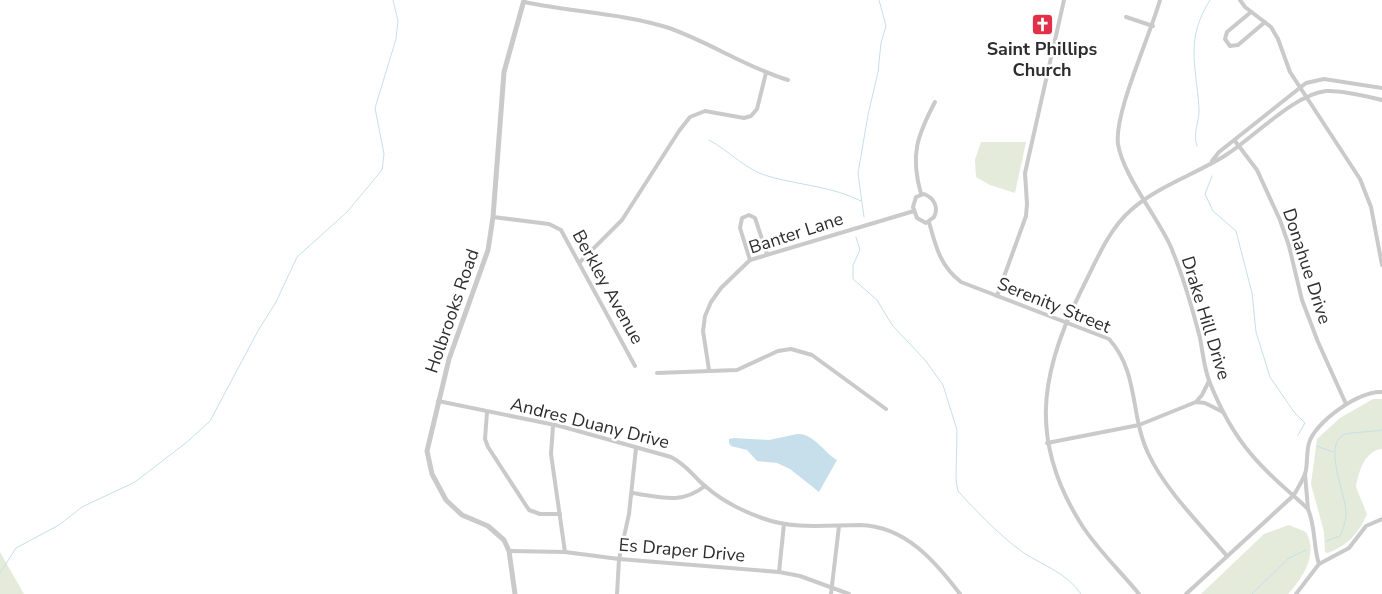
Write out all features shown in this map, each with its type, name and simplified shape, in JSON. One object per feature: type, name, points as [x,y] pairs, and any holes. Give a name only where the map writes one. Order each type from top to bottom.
[{"type":"street","points":[[997,296],[1026,216],[1025,173],[1064,0]]},
{"type":"street","name":"Drake Hill Drive","points":[[1160,0],[1153,26],[1118,124],[1118,144],[1124,161],[1169,244],[1180,272],[1191,305],[1209,380],[1223,412],[1236,435],[1252,456],[1308,510],[1313,521],[1316,554],[1319,564]]},
{"type":"street","points":[[1240,0],[1251,12],[1272,27],[1290,72],[1299,88],[1360,178],[1371,207],[1382,265]]},
{"type":"street","points":[[524,1],[656,24],[687,35],[766,73],[788,80]]},
{"type":"street","name":"Holbrooks Road","points":[[515,594],[509,551],[504,540],[496,530],[470,519],[455,510],[436,484],[430,466],[428,451],[438,401],[453,347],[483,268],[493,217],[504,72],[524,1]]},
{"type":"street","points":[[1251,12],[1227,32],[1225,39],[1230,46],[1238,45],[1265,22]]},
{"type":"street","points":[[1126,17],[1153,26]]},
{"type":"street","points":[[580,262],[622,220],[679,131],[690,118],[705,111],[744,118],[751,116],[757,109],[766,73]]},
{"type":"street","points":[[1211,163],[1219,152],[1306,83],[1324,79],[1382,88]]},
{"type":"street","points":[[1139,594],[1084,529],[1064,495],[1047,443],[1046,387],[1066,324],[1115,226],[1145,200],[1238,146],[1305,96],[1329,91],[1382,100]]},
{"type":"street","name":"Serenity Street","points":[[935,102],[921,128],[914,167],[921,194],[927,195],[935,204],[936,214],[929,222],[938,255],[949,273],[961,282],[1108,339],[1120,352],[1126,366],[1148,454],[1175,494],[1228,556]]},
{"type":"street","name":"Donahue Drive","points":[[1235,141],[1256,170],[1280,220],[1289,246],[1302,300],[1318,342],[1346,404]]},
{"type":"street","points":[[921,194],[915,199],[914,211],[919,221],[929,222]]},
{"type":"street","name":"Banter Lane","points":[[710,370],[703,332],[711,302],[721,288],[750,260],[914,211]]},
{"type":"street","points":[[750,260],[740,228],[742,218],[750,215],[755,218],[767,254]]},
{"type":"street","name":"Berkley Avenue","points":[[493,217],[556,227],[564,234],[635,366]]},
{"type":"street","points":[[657,373],[737,370],[778,351],[791,349],[807,352],[886,410]]},
{"type":"street","points":[[1047,443],[1140,425],[1196,402],[1202,395],[1209,380]]},
{"type":"street","points":[[1186,594],[1294,495],[1305,474],[1309,442],[1317,429],[1346,404],[1364,395],[1382,392]]},
{"type":"street","name":"Andres Duany Drive","points":[[438,401],[553,426],[671,458],[683,463],[705,486],[742,510],[784,524],[871,527],[891,531],[901,536],[935,562],[960,594]]},
{"type":"street","points":[[1196,402],[1205,403],[1223,412]]},
{"type":"street","points":[[487,412],[485,439],[488,447],[524,506],[536,514],[560,514]]},
{"type":"street","points":[[553,426],[551,454],[565,552]]},
{"type":"street","points":[[617,594],[619,559],[632,493],[636,448]]},
{"type":"street","name":"Drake Hill Drive","points":[[1305,474],[1308,510]]},
{"type":"street","points":[[632,493],[680,499],[693,496],[705,486]]},
{"type":"street","points":[[1296,594],[1319,564],[1349,548],[1366,526],[1375,520],[1382,519]]},
{"type":"street","points":[[779,572],[784,524]]},
{"type":"street","points":[[831,594],[839,526]]},
{"type":"street","name":"Es Draper Drive","points":[[509,551],[565,552],[619,559],[779,572],[833,587],[849,594]]},
{"type":"green space","points":[[981,142],[1026,142],[1015,193],[990,185],[976,177],[975,160]]},
{"type":"green space","points":[[1373,399],[1382,399],[1382,449],[1371,453],[1363,463],[1356,487],[1367,514],[1352,538],[1328,553],[1325,552],[1324,532],[1311,484],[1317,439],[1340,418]]},
{"type":"green space","points":[[1289,525],[1306,532],[1309,541],[1310,557],[1304,573],[1288,594],[1201,594],[1264,534]]},
{"type":"green space","points":[[0,552],[24,594],[0,594]]},
{"type":"water","points":[[797,434],[813,440],[837,460],[819,492],[790,469],[777,463],[757,461],[747,450],[731,446],[729,443],[729,439],[734,438],[769,440]]},
{"type":"waterway","points":[[0,573],[16,548],[59,525],[82,507],[135,482],[187,442],[210,421],[259,329],[276,302],[297,257],[347,212],[382,170],[384,154],[375,108],[396,39],[398,21],[393,0]]},
{"type":"waterway","points":[[864,217],[858,173],[878,72],[881,43],[886,26],[879,0]]},
{"type":"waterway","points":[[1197,146],[1195,136],[1199,108],[1194,52],[1195,40],[1197,27],[1210,0]]},
{"type":"waterway","points":[[709,140],[746,166],[762,174],[840,192],[861,201]]},
{"type":"waterway","points":[[1212,176],[1205,194],[1213,211],[1236,231],[1252,293],[1256,332],[1270,377],[1294,412],[1305,423],[1298,435]]},
{"type":"waterway","points":[[856,237],[860,250],[853,265],[853,279],[877,300],[892,325],[925,360],[943,385],[957,430],[956,480],[958,491],[1006,539],[1024,553],[1062,575],[1081,594]]},
{"type":"waterway","points":[[1326,541],[1340,536],[1346,516],[1335,460],[1337,441],[1346,434],[1382,430]]},
{"type":"waterway","points":[[1317,446],[1333,452]]},
{"type":"waterway","points":[[1252,594],[1289,558],[1306,550]]},
{"type":"place","name":"Saint Phillips Church","points":[[1042,24]]}]
